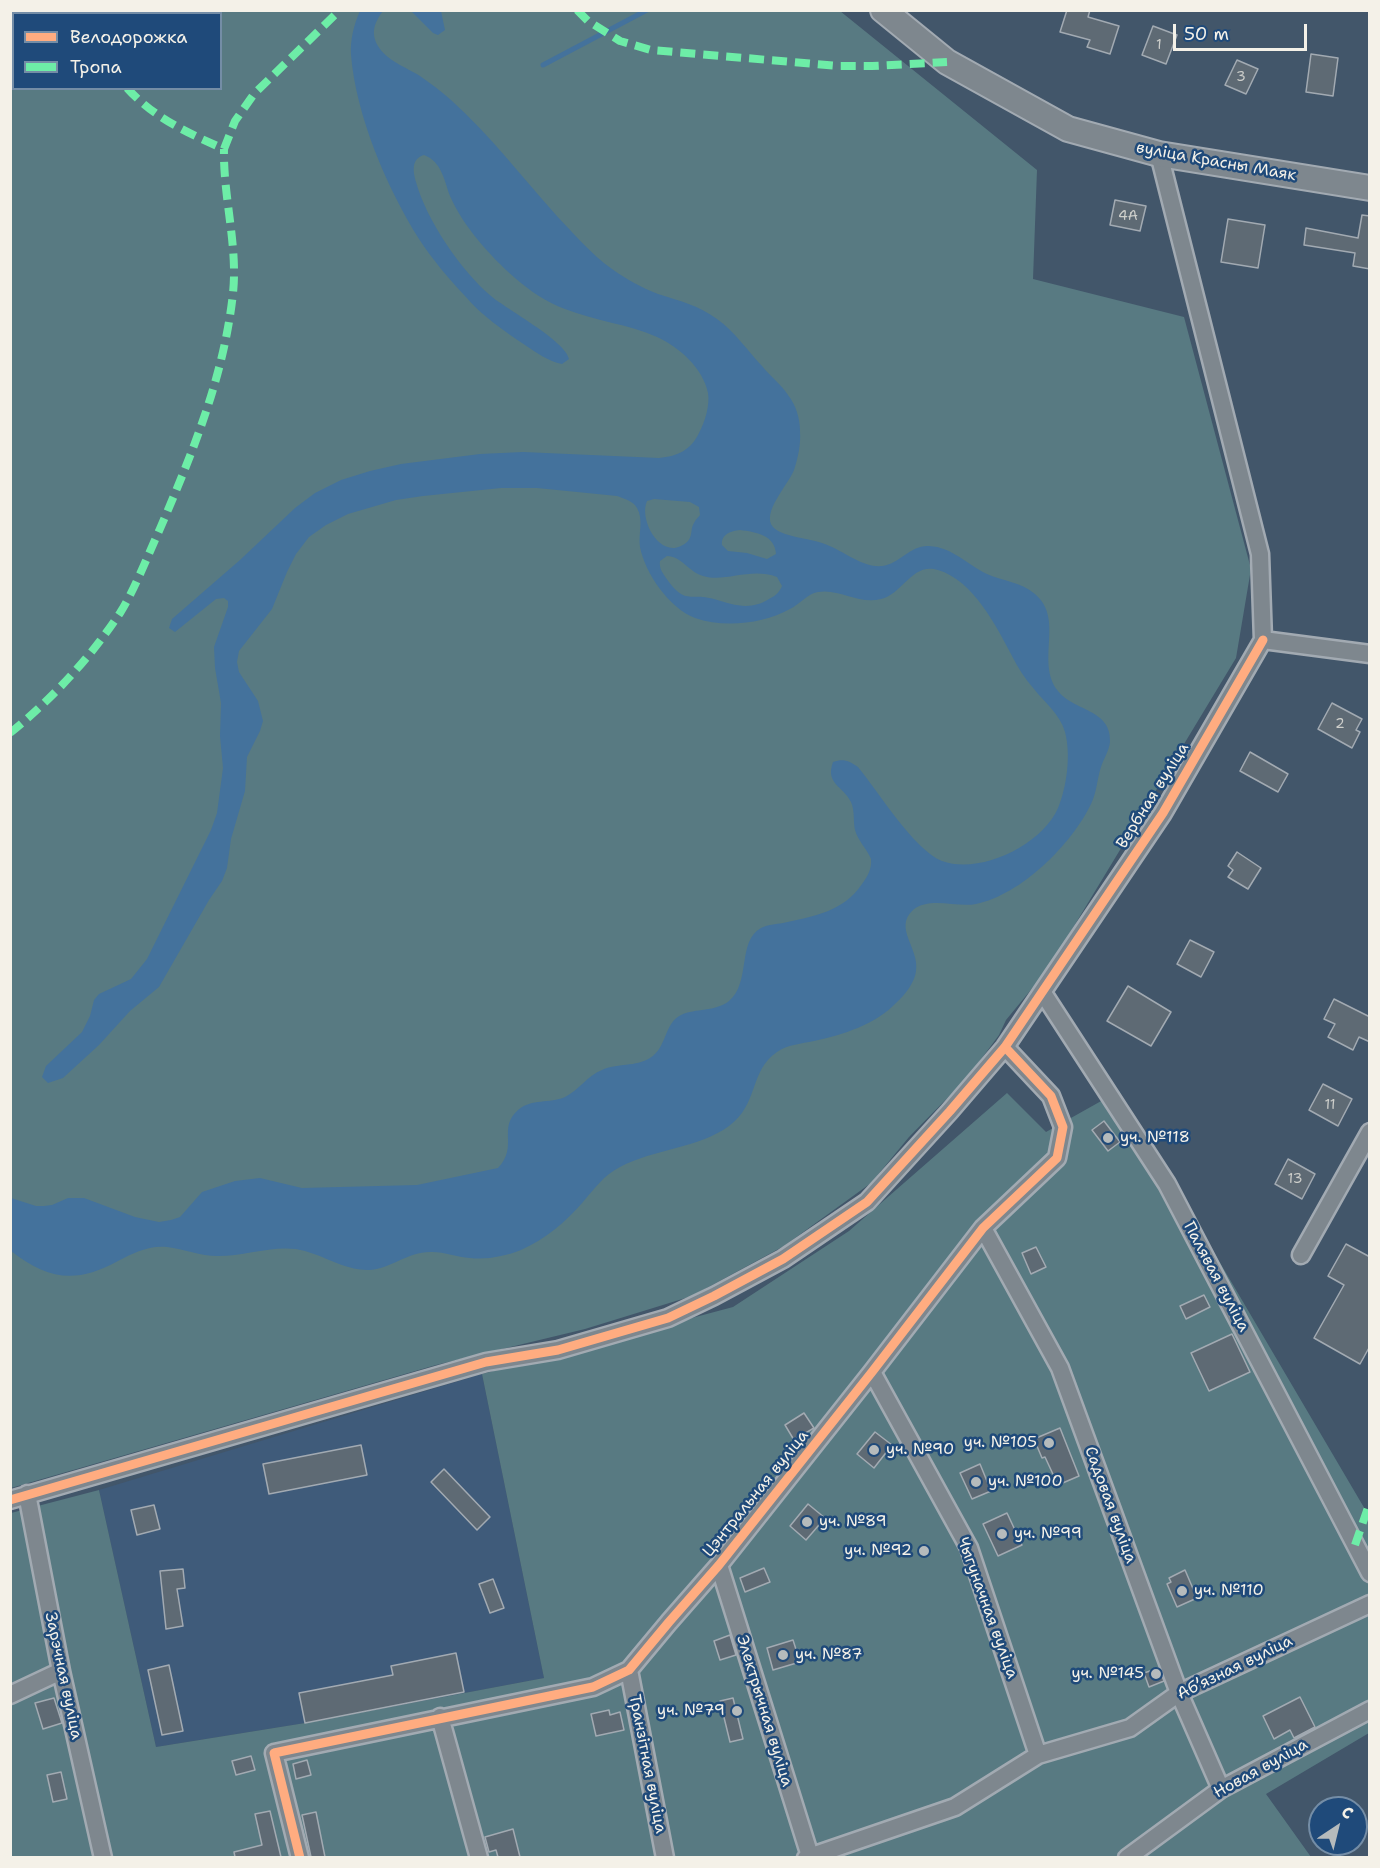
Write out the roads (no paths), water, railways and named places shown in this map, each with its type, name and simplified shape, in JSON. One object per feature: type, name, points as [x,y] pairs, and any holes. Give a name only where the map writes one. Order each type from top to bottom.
[{"type":"street","name":"вуліца Красны Маяк","points":[[883,10],[947,62],[1068,129],[1159,154],[1370,188]]},
{"type":"street","points":[[1159,154],[1260,554],[1263,640],[1370,654]]},
{"type":"street","name":"Вербная вуліца","points":[[10,1500],[486,1362],[558,1350],[668,1318],[783,1259],[867,1202],[1005,1047],[1163,813],[1263,640]]},
{"type":"street","name":"Палявая вуліца","points":[[1043,993],[1167,1184],[1370,1573]]},
{"type":"street","name":"Цэнтральная вуліца","points":[[300,1857],[274,1753],[593,1687],[629,1670],[719,1565],[983,1228],[1057,1158],[1063,1127],[1051,1096],[1005,1047]]},
{"type":"street","points":[[1301,1255],[1370,1131]]},
{"type":"street","name":"Садовая вуліца","points":[[983,1228],[1060,1368],[1179,1693],[1221,1789]]},
{"type":"street","name":"Чыгуначная вуліца","points":[[872,1372],[969,1548],[1038,1755]]},
{"type":"street","name":"Зарэчная вуліца","points":[[27,1494],[61,1671],[103,1857]]},
{"type":"street","name":"Электрычная вуліца","points":[[719,1565],[808,1857]]},
{"type":"street","name":"Абʼязная вуліца","points":[[808,1857],[955,1807],[1038,1755],[1130,1728],[1179,1693],[1370,1604]]},
{"type":"street","name":"Транзітная вуліца","points":[[629,1670],[665,1857]]},
{"type":"street","points":[[10,1695],[61,1671]]},
{"type":"street","name":"Новая вуліца","points":[[1127,1857],[1221,1789],[1370,1710]]},
{"type":"street","points":[[440,1717],[479,1857]]},
{"type":"waterway","points":[[543,65],[647,10]]},
{"type":"place","name":"уч. №118","points":[[1108,1138]]},
{"type":"place","name":"уч. №105","points":[[1049,1443]]},
{"type":"place","name":"уч. №90","points":[[874,1450]]},
{"type":"place","name":"уч. №100","points":[[976,1482]]},
{"type":"place","name":"уч. №89","points":[[807,1522]]},
{"type":"place","name":"уч. №99","points":[[1002,1534]]},
{"type":"place","name":"уч. №92","points":[[924,1551]]},
{"type":"place","name":"уч. №110","points":[[1182,1591]]},
{"type":"place","name":"уч. №87","points":[[783,1655]]},
{"type":"place","name":"уч. №145","points":[[1156,1674]]},
{"type":"place","name":"уч. №79","points":[[737,1711]]}]
